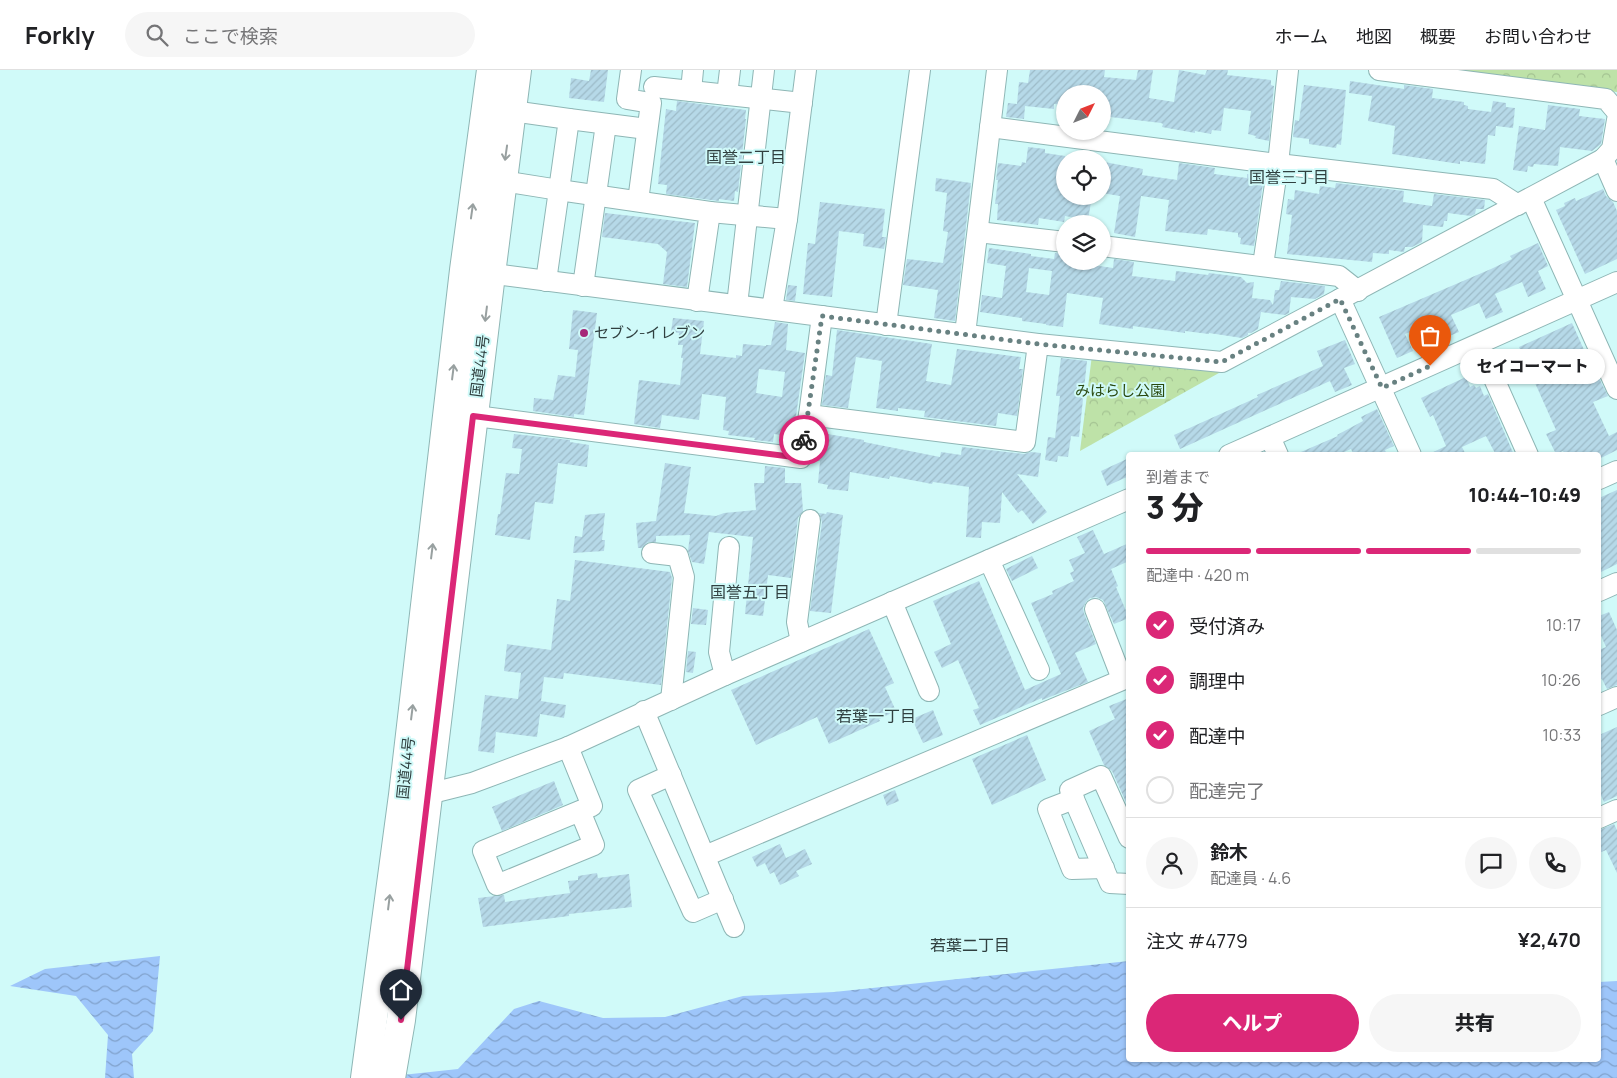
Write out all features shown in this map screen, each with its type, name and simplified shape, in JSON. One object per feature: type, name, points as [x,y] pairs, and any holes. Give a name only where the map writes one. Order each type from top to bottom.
[{"type":"highway","name":"国道44号","points":[[379,1072],[416,795],[408,742],[461,415],[478,272],[491,70]]},
{"type":"highway","name":"国道44号","points":[[478,272],[502,181],[517,70]]},
{"type":"street","points":[[631,70],[627,99],[654,87],[802,104]]},
{"type":"street","points":[[691,91],[693,70]]},
{"type":"street","points":[[727,95],[730,70]]},
{"type":"street","points":[[737,305],[764,70]]},
{"type":"street","points":[[772,309],[787,218],[806,70]]},
{"type":"street","points":[[886,325],[920,70]]},
{"type":"street","points":[[965,334],[997,70]]},
{"type":"street","points":[[1263,265],[1278,164],[1288,70]]},
{"type":"street","points":[[1378,70],[1606,99],[1617,112]]},
{"type":"street","points":[[638,202],[654,87]]},
{"type":"street","points":[[512,111],[647,129]]},
{"type":"street","points":[[546,281],[569,119]]},
{"type":"street","points":[[478,272],[1038,344],[1222,362],[1603,159],[1612,149],[1617,120]]},
{"type":"street","points":[[583,286],[606,124]]},
{"type":"street","points":[[990,127],[1493,189],[1525,201],[1578,301],[1617,389]]},
{"type":"street","points":[[1603,159],[1617,191]]},
{"type":"street","points":[[502,181],[710,212],[787,218]]},
{"type":"street","points":[[698,301],[710,212]]},
{"type":"street","points":[[978,232],[1056,241]]},
{"type":"street","points":[[1111,247],[1339,276],[1358,290]]},
{"type":"street","points":[[1244,452],[1274,446],[1382,388],[1617,282]]},
{"type":"street","points":[[1340,299],[1410,452]]},
{"type":"street","points":[[461,415],[801,458],[809,415],[822,316]]},
{"type":"street","points":[[809,415],[1025,442],[1038,344]]},
{"type":"street","points":[[1478,345],[1527,452]]},
{"type":"street","points":[[1601,478],[1617,470]]},
{"type":"street","points":[[416,795],[472,783],[568,747],[725,675],[1126,500]]},
{"type":"street","points":[[801,642],[797,622],[810,520]]},
{"type":"street","points":[[725,675],[719,652],[729,547]]},
{"type":"street","points":[[652,552],[678,556],[684,577],[671,700]]},
{"type":"street","points":[[989,560],[1038,670]]},
{"type":"street","points":[[1601,590],[1617,583]]},
{"type":"street","points":[[892,602],[929,691]]},
{"type":"street","points":[[705,856],[1126,678],[1095,609]]},
{"type":"street","points":[[1601,704],[1617,697]]},
{"type":"street","points":[[644,712],[734,927]]},
{"type":"street","points":[[568,747],[592,806],[483,851],[497,885],[594,845],[580,811]]},
{"type":"street","points":[[671,775],[638,790],[693,912],[723,899]]},
{"type":"street","points":[[1126,831],[1101,776],[1070,790],[1110,883],[1126,884]]},
{"type":"street","points":[[1074,799],[1048,809],[1072,869],[1104,868]]},
{"type":"street","points":[[1601,817],[1617,810]]},
{"type":"green space","points":[[1427,70],[1617,70],[1617,92]]},
{"type":"green space","name":"みはらし公園","points":[[1092,355],[1226,369],[1080,451]]},
{"type":"water","points":[[160,956],[153,1031],[132,1054],[134,1078],[105,1078],[108,1035],[76,996],[10,986],[45,969]]},
{"type":"water","points":[[1126,961],[1126,1062],[1601,1062],[1601,982],[1617,981],[1617,1078],[374,1078],[458,1069],[514,1009],[539,1001],[603,1018],[665,1017],[743,996],[834,992]]},
{"type":"building","points":[[591,70],[608,70],[604,102],[569,98],[571,78],[589,81]]},
{"type":"building","points":[[1030,70],[1105,70],[1104,77],[1136,80],[1138,70],[1153,70],[1149,98],[1174,102],[1179,70],[1205,75],[1207,70],[1228,70],[1227,75],[1271,80],[1271,85],[1274,86],[1269,141],[1255,138],[1256,136],[1248,134],[1251,111],[1224,108],[1221,131],[1212,130],[1211,134],[1162,127],[1163,124],[1161,123],[1111,117],[1111,85],[1056,85],[1056,104],[1054,104],[1054,109],[1025,106],[1024,119],[1006,117],[1008,103],[1017,104],[1019,82],[1028,83]]},
{"type":"building","points":[[1350,81],[1404,89],[1404,85],[1433,89],[1432,98],[1464,102],[1468,109],[1491,112],[1493,101],[1506,103],[1506,107],[1515,108],[1513,128],[1496,126],[1495,136],[1488,135],[1485,164],[1460,161],[1460,164],[1392,154],[1395,126],[1368,121],[1372,96],[1349,93]]},
{"type":"building","points":[[1304,85],[1346,90],[1341,145],[1337,144],[1336,148],[1309,144],[1309,139],[1293,137],[1295,120],[1299,121]]},
{"type":"building","points":[[677,101],[746,110],[738,192],[735,191],[734,201],[719,199],[719,201],[666,194],[667,185],[658,184],[666,109],[676,111]]},
{"type":"building","points":[[1548,105],[1580,109],[1579,116],[1605,119],[1601,144],[1592,151],[1560,147],[1558,166],[1534,164],[1533,167],[1528,166],[1527,172],[1513,170],[1519,126],[1545,130]]},
{"type":"building","points":[[1028,147],[1045,149],[1045,153],[1056,155],[1056,205],[1090,205],[1089,215],[1056,215],[1056,221],[1039,218],[1038,225],[997,220],[998,204],[995,204],[998,163],[1021,166],[1022,162],[1026,163]]},
{"type":"building","points":[[1111,163],[1143,169],[1142,175],[1177,180],[1179,163],[1215,168],[1214,174],[1247,178],[1247,174],[1264,176],[1254,246],[1240,244],[1241,238],[1238,237],[1238,233],[1208,229],[1207,235],[1165,231],[1169,200],[1141,196],[1135,237],[1114,233],[1120,196],[1111,194]]},
{"type":"building","points":[[936,178],[971,183],[955,321],[934,318],[938,290],[903,285],[907,259],[943,263],[948,232],[943,231],[947,193],[935,191]]},
{"type":"building","points":[[1336,183],[1404,191],[1403,202],[1432,206],[1434,194],[1485,200],[1484,209],[1476,209],[1475,214],[1471,216],[1448,213],[1447,221],[1444,221],[1443,227],[1423,225],[1422,242],[1412,247],[1405,247],[1404,252],[1389,250],[1389,254],[1373,253],[1372,262],[1287,254],[1292,215],[1286,214],[1288,199],[1294,200],[1295,190],[1319,194],[1320,186],[1335,188]]},
{"type":"building","points":[[1603,189],[1617,211],[1617,259],[1585,274],[1556,210],[1565,206],[1564,203],[1575,198],[1576,201]]},
{"type":"building","points":[[820,202],[885,209],[882,237],[886,237],[884,249],[863,246],[864,234],[839,231],[832,297],[803,294],[808,243],[815,244]]},
{"type":"building","points":[[605,213],[695,223],[687,287],[663,284],[667,252],[658,244],[602,237]]},
{"type":"building","points":[[1538,243],[1548,266],[1538,271],[1546,289],[1528,297],[1522,282],[1495,294],[1503,312],[1486,319],[1479,303],[1451,315],[1459,332],[1442,339],[1434,322],[1405,334],[1413,351],[1397,358],[1379,317],[1491,269],[1512,259],[1510,256]]},
{"type":"building","points":[[989,248],[1054,259],[1056,253],[1056,270],[1111,270],[1114,259],[1134,262],[1132,276],[1175,281],[1176,271],[1241,277],[1247,283],[1254,282],[1252,298],[1270,300],[1273,305],[1275,290],[1279,290],[1281,281],[1325,286],[1324,294],[1315,299],[1291,297],[1289,313],[1285,315],[1261,312],[1258,329],[1242,338],[1209,333],[1185,331],[1185,333],[1133,326],[1133,329],[1099,324],[1103,298],[1067,293],[1063,327],[1022,321],[1022,318],[980,312],[982,295],[1002,298],[1006,266],[987,263]],"holes":[[[1029,268],[1052,271],[1049,295],[1026,292]]]},
{"type":"building","points":[[788,285],[797,286],[795,301],[786,300]]},
{"type":"building","points":[[573,310],[597,313],[584,415],[574,414],[574,417],[533,411],[534,398],[553,400],[558,375],[575,377],[578,350],[569,349]]},
{"type":"building","points":[[673,318],[704,321],[700,354],[736,358],[736,355],[742,356],[743,344],[771,345],[775,322],[788,324],[786,350],[805,353],[793,437],[774,434],[773,442],[728,435],[729,431],[723,430],[726,397],[702,394],[699,420],[662,415],[660,428],[634,424],[639,380],[680,385],[683,345],[678,345],[679,333],[671,332]],"holes":[[[759,369],[785,372],[782,397],[756,393]]]},
{"type":"building","points":[[1572,323],[1597,379],[1599,378],[1608,396],[1593,402],[1609,436],[1617,432],[1617,450],[1601,458],[1601,452],[1555,452],[1546,434],[1556,430],[1519,347]]},
{"type":"building","points":[[837,330],[932,344],[926,381],[951,385],[957,349],[1021,357],[1019,369],[1023,369],[1017,416],[998,413],[996,426],[924,417],[925,411],[898,408],[898,411],[876,408],[882,361],[856,357],[848,408],[822,405],[826,375],[832,376]]},
{"type":"building","points":[[1345,340],[1355,364],[1344,368],[1352,385],[1335,392],[1330,381],[1180,449],[1174,435],[1323,366],[1317,351]]},
{"type":"building","points":[[1061,358],[1087,361],[1079,437],[1071,436],[1068,457],[1058,456],[1057,462],[1045,460],[1048,437],[1055,438],[1060,396],[1056,396]]},
{"type":"building","points":[[1466,377],[1470,387],[1474,385],[1476,388],[1480,386],[1484,396],[1488,394],[1513,452],[1494,452],[1486,436],[1462,447],[1464,452],[1433,452],[1446,446],[1433,415],[1430,417],[1421,398]]},
{"type":"building","points":[[1377,409],[1394,446],[1385,450],[1386,452],[1352,452],[1351,449],[1344,452],[1301,452],[1338,436],[1363,421],[1361,417]]},
{"type":"building","points":[[821,433],[864,440],[864,442],[940,457],[941,452],[961,455],[962,447],[1024,454],[1031,452],[1041,453],[1038,477],[1017,474],[1047,512],[1033,524],[1022,510],[1018,513],[1002,492],[1000,523],[982,522],[981,538],[966,537],[969,487],[933,482],[932,484],[890,476],[889,479],[850,472],[848,491],[827,489],[828,485],[818,483],[820,461],[816,461]]},
{"type":"building","points":[[514,434],[570,440],[570,442],[589,445],[587,467],[558,463],[553,504],[535,502],[530,540],[495,535],[506,473],[519,474],[522,449],[512,448]]},
{"type":"building","points":[[1126,459],[1126,477],[1107,486],[1101,471]]},
{"type":"building","points":[[665,463],[691,467],[684,513],[716,516],[724,513],[756,510],[754,483],[764,483],[765,466],[785,468],[785,483],[801,483],[803,511],[798,518],[791,578],[768,575],[763,616],[745,614],[753,537],[709,532],[704,564],[692,562],[688,551],[690,535],[656,536],[656,542],[648,542],[642,548],[638,548],[636,523],[656,521]]},
{"type":"building","points":[[1617,490],[1617,564],[1601,572],[1601,497]]},
{"type":"building","points":[[827,512],[843,515],[831,613],[810,611],[822,522],[819,513],[826,514]]},
{"type":"building","points":[[605,513],[602,540],[605,540],[604,551],[573,553],[575,536],[582,537],[585,515]]},
{"type":"building","points":[[1093,530],[1104,554],[1126,544],[1126,562],[1111,569],[1126,611],[1126,619],[1114,624],[1103,600],[1096,597],[1090,598],[1083,608],[1096,644],[1075,653],[1088,682],[1042,700],[1042,698],[980,725],[973,710],[979,708],[958,660],[942,668],[934,652],[951,644],[933,601],[979,581],[1025,690],[1061,674],[1031,603],[1053,594],[1052,591],[1074,581],[1070,573],[1074,571],[1069,560],[1085,553],[1077,537]]},
{"type":"building","points":[[1032,556],[1038,568],[1012,581],[1006,569]]},
{"type":"building","points":[[575,560],[670,572],[672,578],[661,685],[564,673],[563,679],[544,677],[541,701],[566,705],[564,718],[540,714],[537,737],[496,732],[494,753],[478,751],[485,695],[518,699],[521,673],[504,671],[507,644],[551,650],[557,599],[570,601]]},
{"type":"building","points":[[693,608],[708,610],[706,625],[691,624]]},
{"type":"building","points":[[1609,612],[1617,630],[1617,685],[1607,689],[1601,679],[1601,649],[1606,647],[1601,636],[1601,615]]},
{"type":"building","points":[[869,629],[894,683],[885,687],[896,711],[879,719],[880,721],[829,744],[817,717],[756,745],[731,690]]},
{"type":"building","points":[[688,651],[696,652],[693,673],[686,672]]},
{"type":"building","points":[[1126,699],[1126,802],[1112,771],[1104,765],[1089,731],[1115,719],[1109,706]]},
{"type":"building","points":[[933,710],[943,735],[923,743],[912,719]]},
{"type":"building","points":[[1617,727],[1617,796],[1604,802],[1601,795],[1601,734]]},
{"type":"building","points":[[1027,735],[1046,780],[992,805],[972,759]]},
{"type":"building","points":[[554,781],[563,805],[502,831],[492,807]]},
{"type":"building","points":[[895,790],[899,801],[887,806],[883,795]]},
{"type":"building","points":[[1614,824],[1617,830],[1617,873],[1606,850],[1601,852],[1601,829]]},
{"type":"building","points":[[780,844],[786,858],[805,849],[812,864],[796,871],[799,876],[780,885],[774,872],[770,874],[765,863],[757,867],[752,857]]},
{"type":"building","points":[[597,873],[598,878],[629,874],[632,907],[483,927],[478,898],[504,895],[505,902],[570,893],[568,881],[578,880],[578,876]]},
{"type":"way so far","points":[[804,440],[822,316],[1038,344],[1222,362],[1340,299],[1382,388],[1430,366]]},
{"type":"place","name":"セブン-イレブン","points":[[584,333]]},
{"type":"place","name":"セイコーマート","points":[[1430,366]]},
{"type":"district","name":"国誉二丁目","points":[[746,157]]},
{"type":"district","name":"国誉三丁目","points":[[1289,177]]},
{"type":"district","name":"国誉五丁目","points":[[750,592]]},
{"type":"district","name":"若葉一丁目","points":[[876,716]]},
{"type":"district","name":"若葉二丁目","points":[[970,945]]},
{"type":"route","points":[[401,1020],[456,574],[473,416],[801,458],[804,440]]}]
